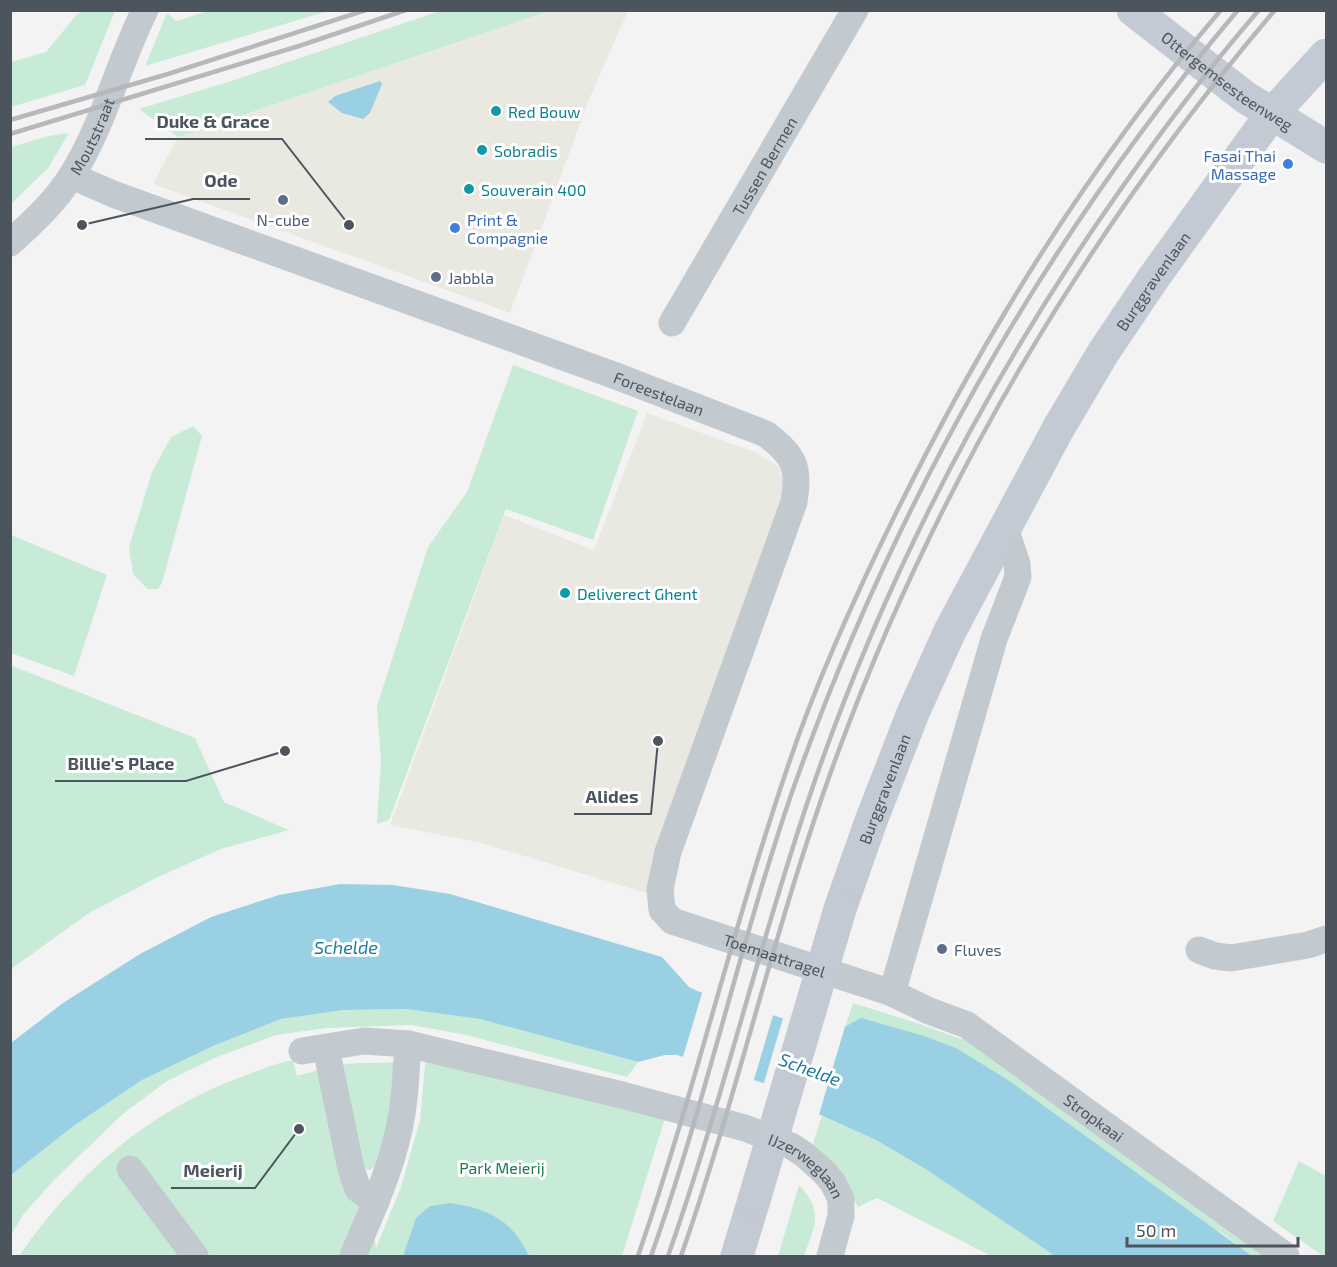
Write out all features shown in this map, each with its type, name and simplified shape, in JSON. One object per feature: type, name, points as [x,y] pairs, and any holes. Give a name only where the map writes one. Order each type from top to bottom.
[{"type":"street","name":"Moutstraat","points":[[10,243],[56,198],[72,176],[98,123],[145,10]]},
{"type":"street","name":"Tussen Bermen","points":[[672,323],[855,10]]},
{"type":"street","name":"Ottergemsesteenweg","points":[[1133,10],[1245,97],[1326,147]]},
{"type":"street","name":"Burggravenlaan","points":[[737,1257],[840,909],[913,713],[950,632],[1058,429],[1103,353],[1152,280],[1271,115],[1326,55]]},
{"type":"street","name":"Foreestelaan","points":[[72,176],[113,194],[616,376],[766,434],[783,447],[795,465],[797,482],[794,502],[668,852],[660,889],[662,910]]},
{"type":"street","points":[[892,993],[994,639],[1018,577],[1017,564],[1005,528]]},
{"type":"street","name":"Toemaattragel","points":[[662,910],[672,921],[892,993]]},
{"type":"street","points":[[1199,950],[1215,956],[1231,958],[1308,945],[1326,939]]},
{"type":"street","name":"Stropkaai","points":[[892,993],[927,1010],[967,1025],[1286,1257]]},
{"type":"street","name":"IJzerweglaan","points":[[376,1202],[358,1188],[314,1049],[364,1041],[408,1044],[622,1095],[745,1128],[791,1146],[805,1155],[833,1183],[841,1199],[841,1216],[830,1257]]},
{"type":"street","points":[[353,1257],[376,1202],[393,1148],[402,1113],[408,1044]]},
{"type":"street","points":[[130,1169],[195,1257]]},
{"type":"shaded area","points":[[549,11],[628,11],[590,97],[510,313],[158,186],[154,182],[178,137]]},
{"type":"shaded area","points":[[647,413],[755,452],[779,467],[785,492],[649,894],[482,843],[390,825],[504,515],[594,550]]},
{"type":"green space","points":[[211,10],[328,11],[145,66],[167,13],[176,21]]},
{"type":"green space","points":[[443,10],[549,11],[178,137],[139,109],[231,81]]},
{"type":"green space","points":[[115,11],[85,85],[11,107],[11,62],[46,52],[78,13]]},
{"type":"green space","points":[[69,133],[48,168],[11,204],[11,147],[48,136]]},
{"type":"green space","points":[[513,365],[638,411],[593,540],[506,509],[389,820],[377,824],[381,761],[377,706],[428,547],[467,492]]},
{"type":"green space","points":[[193,426],[202,436],[162,583],[158,589],[148,589],[133,574],[129,547],[152,472],[171,437]]},
{"type":"green space","points":[[11,535],[107,575],[74,676],[11,653]]},
{"type":"green space","points":[[10,665],[195,738],[224,802],[289,830],[221,849],[158,877],[89,913],[11,969]]},
{"type":"green space","points":[[853,1003],[961,1039],[964,1036],[1270,1256],[1252,1256],[1222,1233],[845,1027]]},
{"type":"green space","points":[[406,1009],[480,1019],[638,1062],[627,1077],[466,1035],[412,1025],[326,1028],[276,1035],[217,1057],[167,1081],[124,1113],[55,1179],[23,1215],[11,1235],[11,1175],[75,1125],[142,1080],[213,1046],[281,1019],[344,1010]]},
{"type":"green space","name":"Park Meierij","points":[[426,1056],[666,1115],[622,1256],[19,1256],[64,1199],[89,1173],[144,1127],[207,1091],[267,1067],[293,1060],[297,1076],[340,1064],[396,1062],[393,1113],[377,1165],[370,1170],[361,1167],[376,1248],[401,1187],[420,1120]]},
{"type":"green space","points":[[822,1116],[876,1140],[927,1170],[1055,1256],[991,1256],[877,1198],[858,1207],[839,1170],[813,1143]]},
{"type":"green space","points":[[1299,1161],[1326,1176],[1326,1256],[1273,1221]]},
{"type":"green space","points":[[799,1185],[812,1203],[814,1227],[804,1256],[778,1256]]},
{"type":"water","points":[[380,81],[382,84],[370,113],[363,119],[342,113],[328,102],[335,96]]},
{"type":"water","name":"Schelde","points":[[340,884],[393,885],[450,894],[662,957],[689,987],[697,991],[832,1034],[861,1018],[924,1036],[956,1048],[1008,1080],[1252,1256],[1055,1256],[927,1170],[876,1140],[816,1113],[806,1097],[677,1055],[665,1055],[638,1062],[480,1019],[406,1009],[344,1010],[281,1019],[213,1046],[142,1080],[75,1125],[11,1175],[11,1043],[63,1003],[140,954],[211,917],[279,895]]},
{"type":"water","points":[[451,1203],[477,1209],[498,1218],[515,1233],[529,1256],[403,1256],[416,1218],[430,1206]]},
{"type":"pier","points":[[703,990],[774,1012],[753,1083],[682,1060]]},
{"type":"pier","points":[[784,1015],[832,1030],[846,1023],[818,1118],[804,1100],[763,1086]]},
{"type":"railway","points":[[10,120],[168,74],[366,10]]},
{"type":"railway","points":[[10,134],[299,46],[406,10]]},
{"type":"railway","points":[[638,1256],[789,763],[825,667],[866,574],[966,380],[1043,251],[1128,128],[1221,10]]},
{"type":"railway","points":[[651,1256],[688,1142],[772,852],[791,795],[831,689],[875,585],[978,383],[1037,285],[1100,190],[1167,99],[1238,10]]},
{"type":"railway","points":[[668,1256],[706,1140],[775,905],[812,789],[839,714],[901,567],[973,425],[1054,288],[1156,141],[1216,61],[1259,10]]},
{"type":"railway","points":[[681,1256],[702,1194],[815,817],[877,654],[921,555],[970,458],[1023,363],[1080,271],[1141,181],[1206,94],[1275,10]]},
{"type":"place","name":"Red Bouw","points":[[496,111]]},
{"type":"place","name":"Sobradis","points":[[482,150]]},
{"type":"place","name":"Fasai Thai Massage","points":[[1288,164]]},
{"type":"place","name":"Souverain 400","points":[[469,189]]},
{"type":"place","name":"N-cube","points":[[283,200]]},
{"type":"place","name":"Ode","points":[[82,225]]},
{"type":"place","name":"Duke & Grace","points":[[349,225]]},
{"type":"place","name":"Print & Compagnie","points":[[455,228]]},
{"type":"place","name":"Jabbla","points":[[436,277]]},
{"type":"place","name":"Deliverect Ghent","points":[[565,593]]},
{"type":"place","name":"Alides","points":[[658,741]]},
{"type":"place","name":"Billie's Place","points":[[285,751]]},
{"type":"place","name":"Fluves","points":[[942,949]]},
{"type":"place","name":"Meierij","points":[[299,1129]]}]
